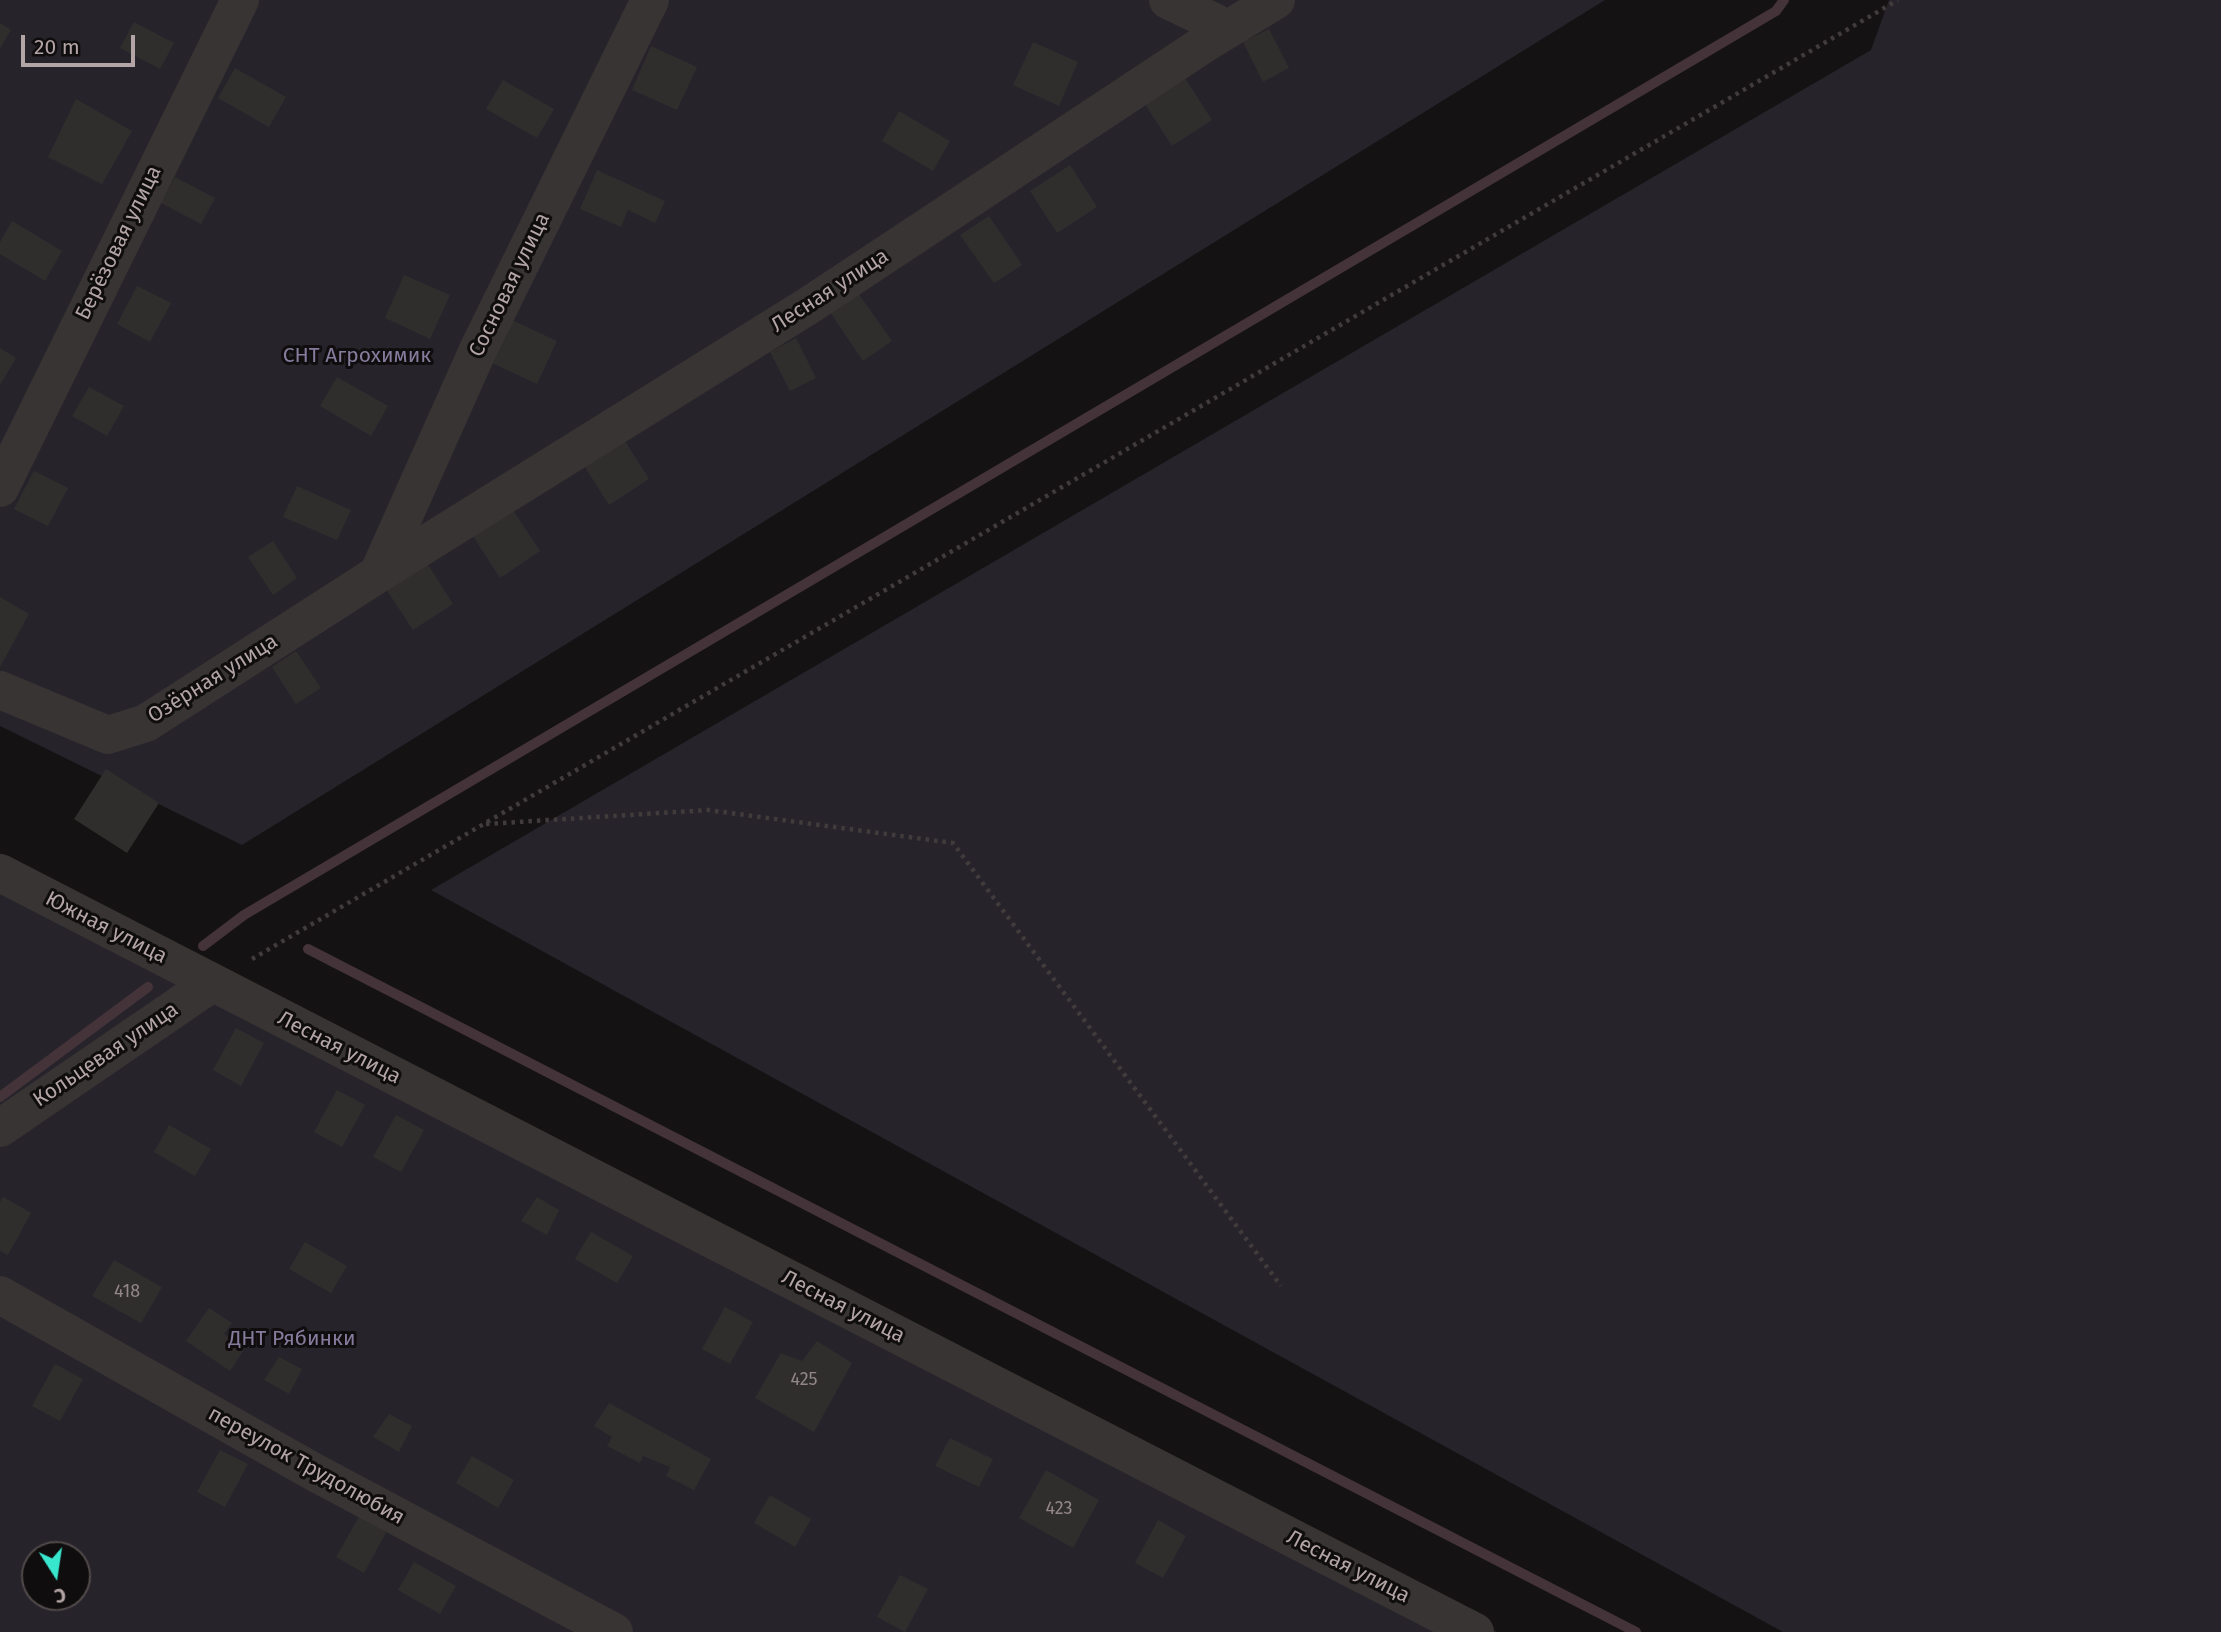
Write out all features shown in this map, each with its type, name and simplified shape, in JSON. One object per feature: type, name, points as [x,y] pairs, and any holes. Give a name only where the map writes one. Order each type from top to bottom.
[{"type":"street","name":"Берёзовая улица","points":[[0,488],[240,0]]},
{"type":"street","name":"Сосновая улица","points":[[378,574],[478,350],[650,0]]},
{"type":"street","points":[[1168,0],[1214,22],[1207,42]]},
{"type":"street","name":"Лесная улица","points":[[378,574],[808,306],[1207,42],[1276,0]]},
{"type":"street","name":"Озёрная улица","points":[[0,690],[108,735],[146,723],[378,574]]},
{"type":"street","name":"Южная улица","points":[[0,873],[212,983]]},
{"type":"street","name":"Лесная улица","points":[[212,983],[1475,1632]]},
{"type":"street","name":"Кольцевая улица","points":[[0,1128],[212,983]]},
{"type":"street","name":"переулок Трудолюбия","points":[[0,1295],[314,1472],[614,1632]]},
{"type":"path","points":[[212,983],[1898,0]]},
{"type":"path","points":[[484,824],[708,810],[953,843],[1281,1286]]},
{"type":"green space","name":"СНТ Агрохимик","points":[[0,0],[1605,0],[242,845],[0,726]]},
{"type":"green space","points":[[1889,0],[2221,0],[2221,1632],[1783,1632],[431,890],[1871,50]]},
{"type":"green space","name":"ДНТ Рябинки","points":[[0,861],[1497,1632],[0,1632]]},
{"type":"building","points":[[134,22],[174,43],[160,69],[120,48]]},
{"type":"building","points":[[0,23],[11,30],[0,48]]},
{"type":"building","points":[[1269,29],[1289,68],[1263,82],[1243,42]]},
{"type":"building","points":[[1033,42],[1078,62],[1059,106],[1013,85]]},
{"type":"building","points":[[651,46],[697,67],[677,110],[632,90]]},
{"type":"building","points":[[235,68],[286,97],[269,127],[218,98]]},
{"type":"building","points":[[1185,78],[1212,120],[1172,146],[1145,104]]},
{"type":"building","points":[[503,80],[554,109],[537,138],[486,109]]},
{"type":"building","points":[[76,99],[132,131],[102,184],[48,157]]},
{"type":"building","points":[[899,111],[950,141],[933,171],[882,141]]},
{"type":"building","points":[[1070,165],[1097,207],[1057,233],[1030,191]]},
{"type":"building","points":[[597,170],[665,201],[655,223],[628,210],[621,227],[580,209]]},
{"type":"building","points":[[175,177],[215,198],[201,224],[161,203]]},
{"type":"building","points":[[989,216],[1022,265],[994,283],[960,235]]},
{"type":"building","points":[[12,221],[62,251],[45,281],[0,254],[0,242]]},
{"type":"building","points":[[404,275],[450,295],[430,339],[385,318]]},
{"type":"building","points":[[137,286],[171,303],[150,342],[117,324]]},
{"type":"building","points":[[858,293],[892,341],[863,361],[830,312]]},
{"type":"building","points":[[512,320],[557,341],[537,384],[492,363]]},
{"type":"building","points":[[796,338],[816,378],[790,391],[770,352]]},
{"type":"building","points":[[0,348],[16,358],[0,385]]},
{"type":"building","points":[[337,377],[388,406],[371,436],[320,406]]},
{"type":"building","points":[[89,387],[124,406],[107,436],[72,416]]},
{"type":"building","points":[[623,438],[649,479],[609,505],[583,464]]},
{"type":"building","points":[[34,471],[68,488],[48,526],[14,509]]},
{"type":"building","points":[[297,486],[351,510],[337,540],[283,517]]},
{"type":"building","points":[[513,510],[540,551],[500,578],[473,536]]},
{"type":"building","points":[[273,541],[297,578],[273,595],[248,557]]},
{"type":"building","points":[[427,563],[453,604],[413,630],[386,589]]},
{"type":"building","points":[[0,597],[29,614],[0,667]]},
{"type":"building","points":[[296,651],[321,688],[296,704],[272,667]]},
{"type":"building","points":[[106,769],[159,803],[127,853],[74,819]]},
{"type":"building","points":[[236,1028],[264,1043],[241,1086],[213,1070]]},
{"type":"building","points":[[337,1090],[365,1105],[342,1147],[314,1132]]},
{"type":"building","points":[[396,1115],[424,1130],[401,1172],[373,1157]]},
{"type":"building","points":[[169,1125],[211,1149],[195,1176],[154,1152]]},
{"type":"building","points":[[3,1197],[31,1213],[8,1255],[0,1251],[0,1202]]},
{"type":"building","points":[[537,1197],[559,1210],[547,1235],[521,1221]]},
{"type":"building","points":[[591,1232],[633,1256],[617,1283],[575,1259]]},
{"type":"building","points":[[305,1242],[347,1266],[331,1293],[289,1269]]},
{"type":"building","points":[[114,1260],[162,1287],[141,1323],[92,1296]]},
{"type":"building","points":[[725,1307],[753,1322],[730,1364],[702,1349]]},
{"type":"building","points":[[209,1308],[232,1323],[224,1334],[245,1348],[230,1371],[186,1341]]},
{"type":"building","points":[[817,1341],[852,1363],[814,1432],[755,1398],[781,1353],[802,1361]]},
{"type":"building","points":[[279,1357],[302,1369],[289,1394],[264,1380]]},
{"type":"building","points":[[55,1364],[83,1379],[60,1421],[32,1406]]},
{"type":"building","points":[[609,1403],[711,1459],[694,1490],[666,1476],[670,1467],[643,1456],[640,1463],[607,1446],[612,1437],[594,1426]]},
{"type":"building","points":[[389,1414],[412,1426],[399,1452],[373,1437]]},
{"type":"building","points":[[950,1438],[993,1459],[979,1487],[935,1466]]},
{"type":"building","points":[[220,1450],[248,1464],[225,1507],[197,1492]]},
{"type":"building","points":[[472,1456],[514,1480],[498,1508],[456,1483]]},
{"type":"building","points":[[1046,1470],[1099,1500],[1073,1548],[1019,1518]]},
{"type":"building","points":[[770,1495],[811,1519],[795,1547],[754,1523]]},
{"type":"building","points":[[360,1515],[387,1531],[364,1573],[336,1557]]},
{"type":"building","points":[[1158,1520],[1186,1536],[1163,1578],[1135,1563]]},
{"type":"building","points":[[414,1562],[456,1586],[440,1614],[398,1590]]},
{"type":"building","points":[[900,1575],[928,1589],[905,1632],[877,1617]]},
{"type":"waterway","points":[[203,946],[244,915],[1776,11],[1784,0]]},
{"type":"waterway","points":[[308,949],[1636,1632]]},
{"type":"waterway","points":[[0,1097],[148,987]]}]
